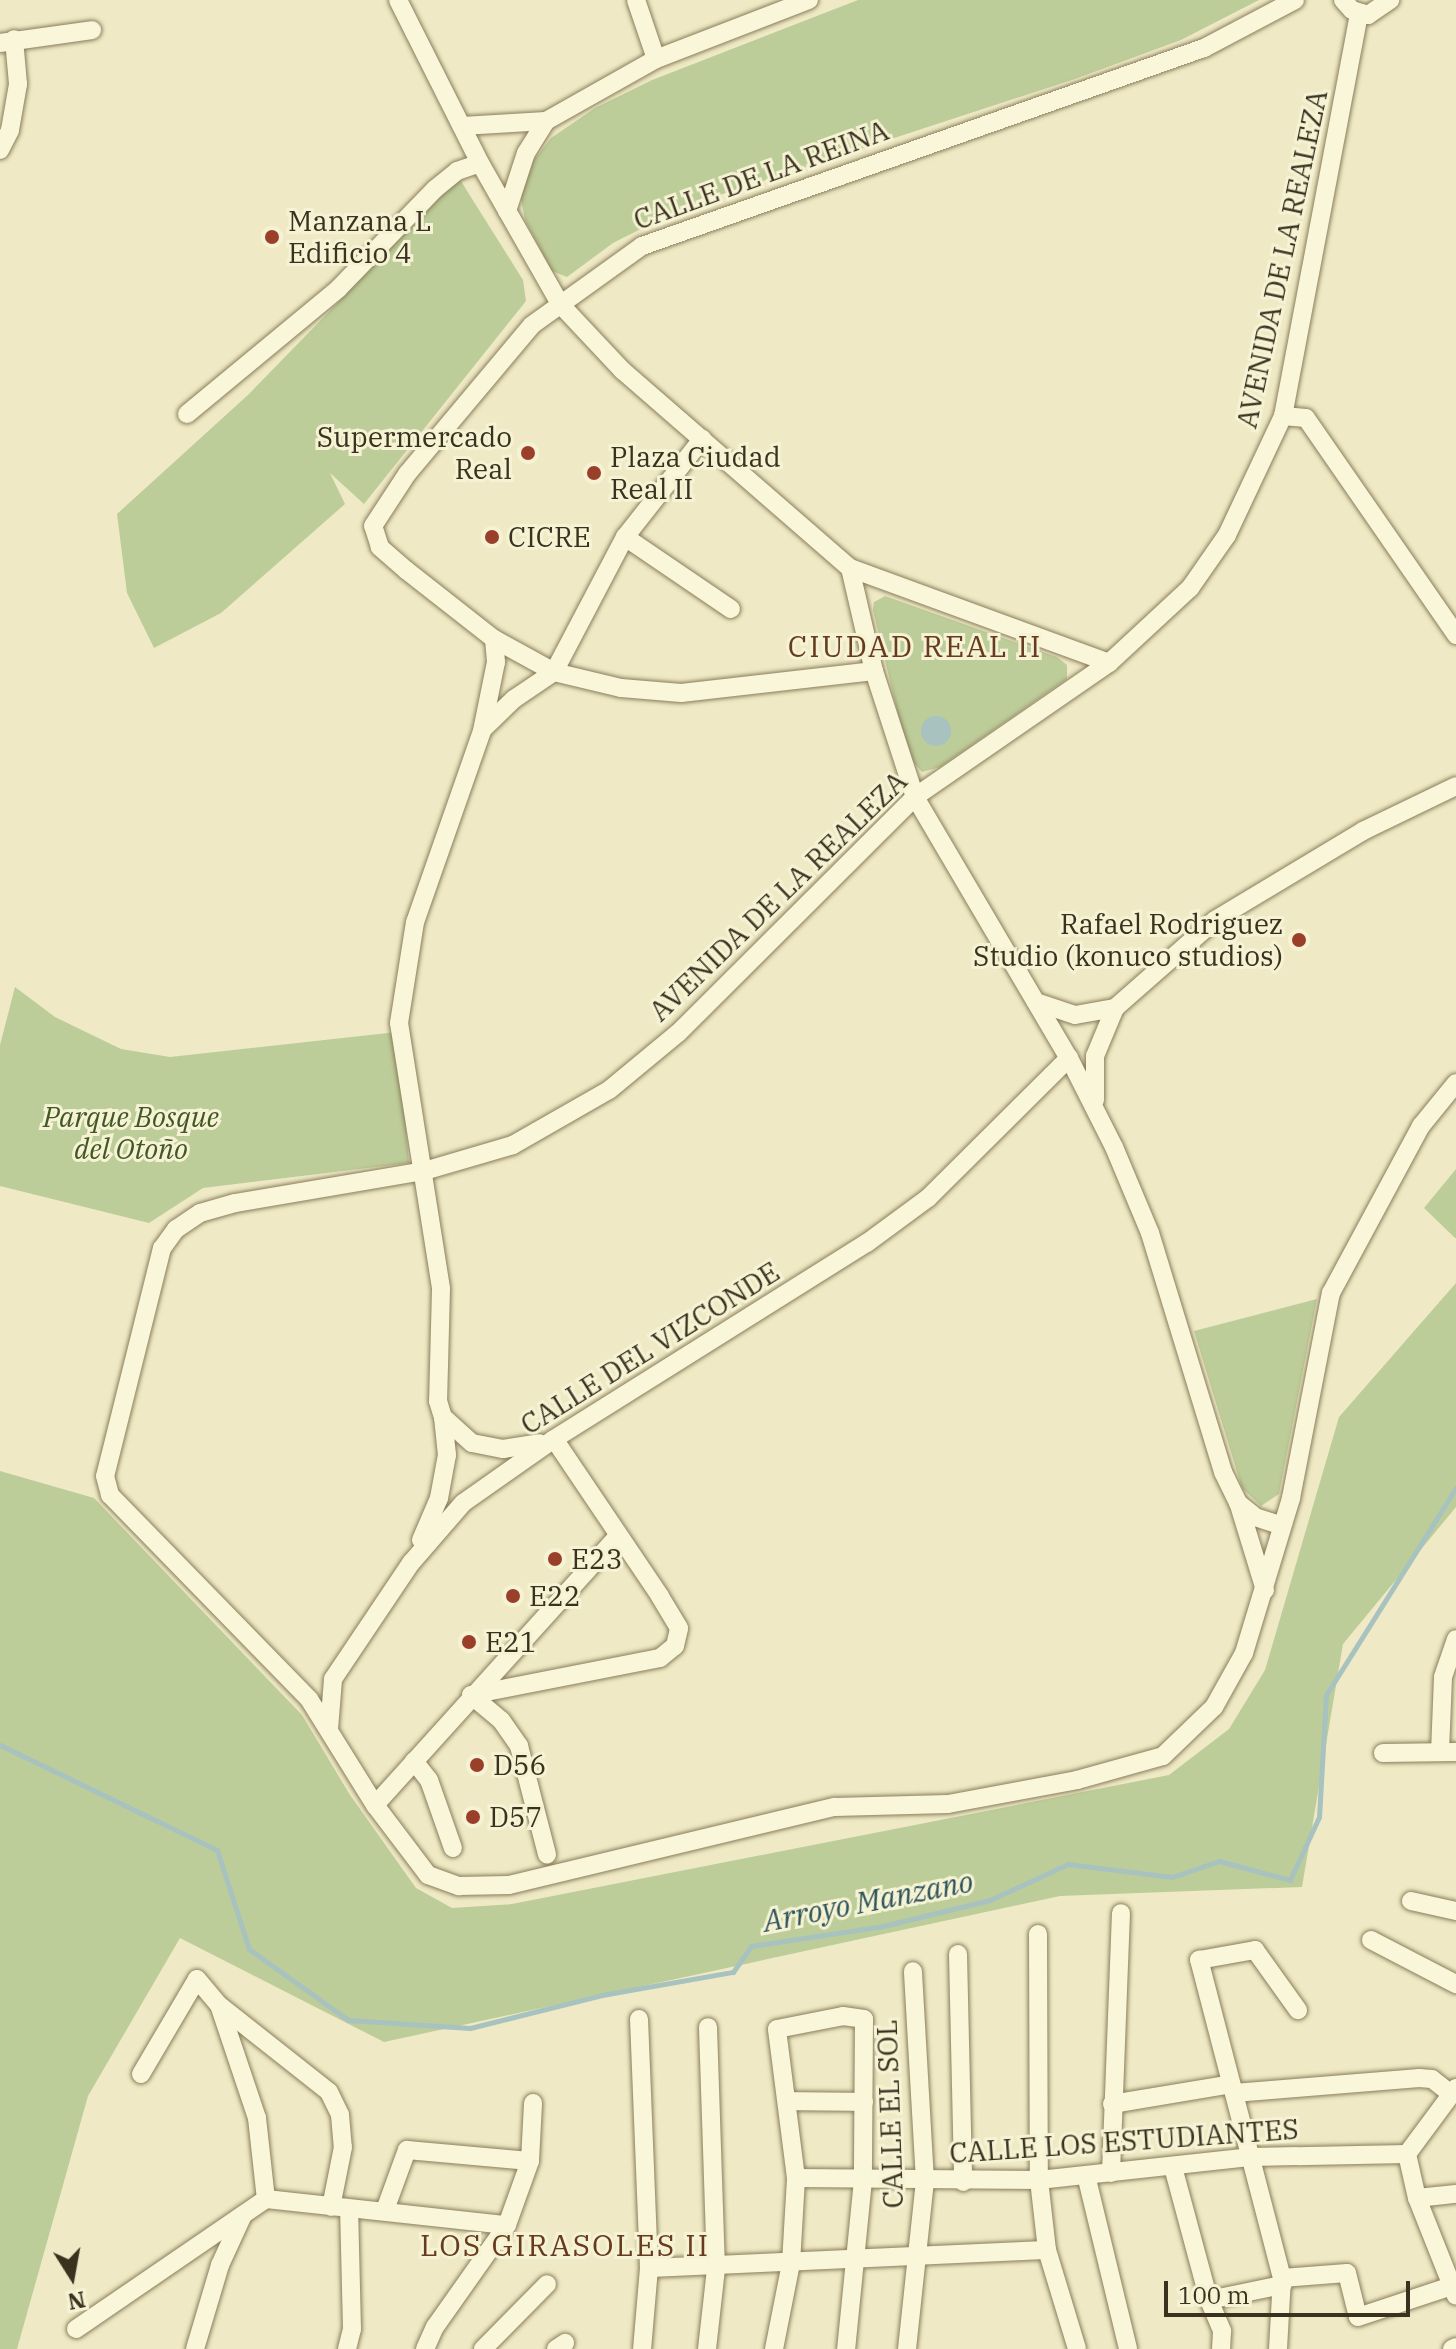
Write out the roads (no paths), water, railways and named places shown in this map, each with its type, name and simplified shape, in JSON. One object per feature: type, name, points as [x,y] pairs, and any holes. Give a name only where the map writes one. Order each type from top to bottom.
[{"type":"street","points":[[398,0],[480,163],[560,304],[622,370],[850,568],[1109,663]]},
{"type":"street","points":[[636,0],[656,59]]},
{"type":"street","points":[[462,126],[546,121],[656,59],[809,0]]},
{"type":"street","name":"CALLE DE LA REINA","points":[[874,671],[681,693],[621,688],[554,672],[494,639],[380,547],[373,526],[490,371],[532,325],[608,267],[674,231],[1177,58],[1295,0]]},
{"type":"street","points":[[1343,0],[1359,14],[1378,12],[1390,0]]},
{"type":"street","name":"AVENIDA DE LA REALEZA","points":[[297,1688],[110,1495],[105,1476],[162,1248],[176,1229],[200,1213],[235,1203],[424,1171],[513,1145],[609,1090],[678,1033],[915,797],[1109,663],[1163,617],[1215,556],[1283,416],[1359,14]]},
{"type":"street","points":[[0,150],[10,130],[18,84],[7,41],[92,30]]},
{"type":"street","points":[[507,211],[526,153],[546,121]]},
{"type":"street","points":[[187,414],[338,289],[435,189],[457,171],[480,163]]},
{"type":"street","points":[[1283,416],[1306,418],[1456,635]]},
{"type":"street","points":[[482,731],[514,699],[554,672],[625,537],[702,439]]},
{"type":"street","points":[[625,537],[731,609]]},
{"type":"street","points":[[850,568],[874,671],[915,797],[1069,1058],[1096,1109],[1150,1233],[1223,1472],[1238,1503],[1265,1590]]},
{"type":"street","points":[[411,1563],[439,1498],[447,1455],[438,1401],[441,1289],[399,1023],[415,922],[482,731],[496,662],[494,639]]},
{"type":"street","points":[[1096,1109],[1095,1056],[1115,1008],[1215,920],[1363,831],[1456,786]]},
{"type":"street","points":[[1036,1002],[1075,1015],[1115,1008]]},
{"type":"street","name":"CALLE DEL VIZCONDE","points":[[329,1732],[333,1679],[411,1563],[463,1503],[554,1439],[879,1234],[994,1136],[1069,1058]]},
{"type":"street","points":[[297,1688],[375,1805],[428,1875],[459,1886],[509,1885],[835,1807],[948,1804],[1077,1780],[1163,1756],[1214,1707],[1244,1653],[1282,1526],[1331,1293],[1421,1126],[1456,1083]]},
{"type":"street","points":[[438,1401],[452,1430],[472,1443],[503,1449],[554,1439],[679,1628],[675,1646],[660,1658],[471,1695]]},
{"type":"street","points":[[1238,1503],[1255,1517],[1282,1526]]},
{"type":"street","points":[[375,1805],[471,1695],[617,1537]]},
{"type":"street","points":[[1383,1753],[1448,1752],[1443,1677],[1456,1639]]},
{"type":"street","points":[[297,1688],[315,1687],[333,1679]]},
{"type":"street","points":[[471,1695],[501,1720],[519,1746],[547,1854]]},
{"type":"street","points":[[414,1761],[429,1780],[453,1848]]},
{"type":"street","points":[[1411,1901],[1456,1911]]},
{"type":"street","points":[[1111,2173],[1121,1913]]},
{"type":"street","points":[[1038,1934],[1039,2180],[1047,2250],[1077,2349]]},
{"type":"street","points":[[1371,1940],[1456,1984]]},
{"type":"street","points":[[1278,2349],[1282,2282],[1199,1960],[1255,1950],[1298,2010]]},
{"type":"street","points":[[958,1954],[963,2182]]},
{"type":"street","name":"CALLE EL SOL","points":[[913,1971],[925,2181],[913,2347]]},
{"type":"street","points":[[141,2074],[197,1979],[219,2005],[329,2092],[340,2115],[343,2147],[340,2208],[352,2329],[347,2349]]},
{"type":"street","points":[[219,2005],[257,2118],[266,2199]]},
{"type":"street","points":[[774,2349],[791,2263],[796,2178],[777,2029],[843,2016],[864,2019],[863,2180],[846,2349]]},
{"type":"street","points":[[639,2019],[649,2268],[642,2349]]},
{"type":"street","points":[[707,2349],[716,2269],[708,2027]]},
{"type":"street","points":[[1112,2104],[1233,2089],[1419,2078],[1432,2079],[1454,2091],[1407,2154],[1417,2198],[1454,2291],[1358,2317],[1347,2273],[1282,2282],[1209,2300]]},
{"type":"street","points":[[787,2101],[864,2102]]},
{"type":"street","points":[[425,2349],[435,2327],[507,2225],[530,2161],[533,2103]]},
{"type":"street","points":[[385,2210],[407,2150],[530,2161]]},
{"type":"street","name":"CALLE LOS ESTUDIANTES","points":[[796,2178],[963,2182],[1039,2180],[1252,2157],[1407,2154]]},
{"type":"street","points":[[1173,2167],[1209,2300],[1222,2331],[1221,2349]]},
{"type":"street","points":[[1086,2175],[1128,2349]]},
{"type":"street","points":[[1417,2198],[1456,2194]]},
{"type":"street","points":[[76,2329],[266,2199],[507,2225]]},
{"type":"street","points":[[195,2349],[220,2265],[244,2213]]},
{"type":"street","points":[[649,2268],[716,2269],[791,2263],[918,2260],[1047,2250]]},
{"type":"street","points":[[483,2349],[547,2284]]},
{"type":"water","points":[[936,716],[947,720],[951,731],[947,742],[936,746],[925,742],[921,731],[925,720]]},
{"type":"waterway","name":"Arroyo Manzano","points":[[0,1745],[217,1850],[249,1949],[348,2020],[470,2028],[602,1995],[733,1972],[751,1946],[883,1926],[990,1900],[1068,1864],[1172,1877],[1219,1861],[1290,1880],[1319,1817],[1326,1695],[1456,1488]]},
{"type":"place","name":"Manzana L Edificio 4","points":[[272,237]]},
{"type":"place","name":"Supermercado Real","points":[[528,453]]},
{"type":"place","name":"Plaza Ciudad Real II","points":[[594,473]]},
{"type":"place","name":"CICRE","points":[[492,537]]},
{"type":"place","name":"Rafael Rodriguez Studio (konuco studios)","points":[[1299,940]]},
{"type":"place","name":"E23","points":[[555,1559]]},
{"type":"place","name":"E22","points":[[513,1596]]},
{"type":"place","name":"E21","points":[[469,1642]]},
{"type":"place","name":"D56","points":[[477,1765]]},
{"type":"place","name":"D57","points":[[473,1817]]},
{"type":"district","name":"CIUDAD REAL II","points":[[915,646]]},
{"type":"district","name":"LOS GIRASOLES II","points":[[565,2245]]},
{"type":"park label","name":"Parque Bosque del Otoño","points":[[131,1133]]}]
